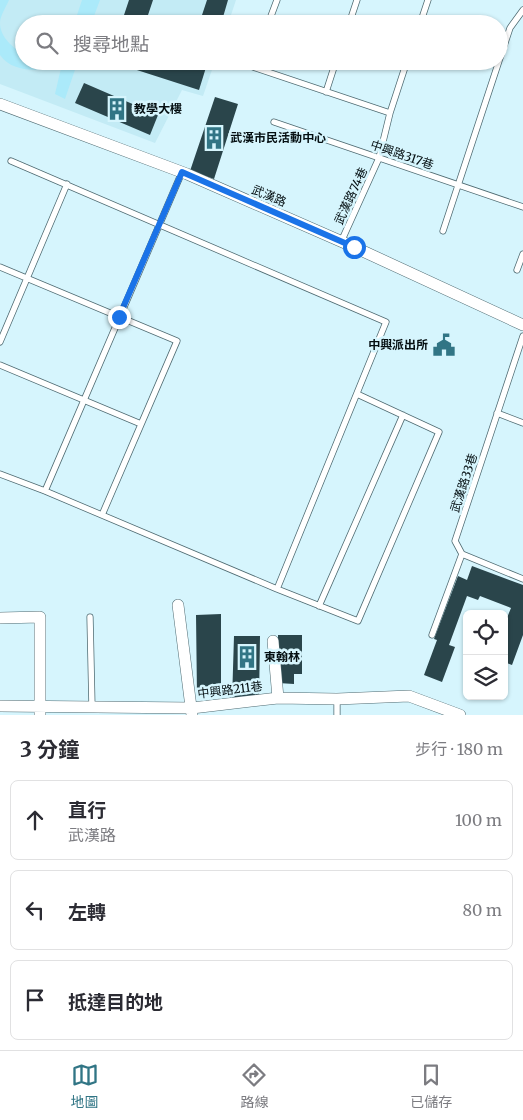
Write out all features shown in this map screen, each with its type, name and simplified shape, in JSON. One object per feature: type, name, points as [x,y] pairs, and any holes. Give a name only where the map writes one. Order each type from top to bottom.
[{"type":"street","name":"武漢路","points":[[0,104],[182,172],[523,325]]},
{"type":"street","points":[[178,605],[192,712]]},
{"type":"street","points":[[0,618],[40,617],[40,711]]},
{"type":"street","points":[[273,641],[278,698]]},
{"type":"street","name":"中興路211巷","points":[[0,706],[40,711],[92,707],[192,712],[278,698],[337,699],[408,696],[460,715]]},
{"type":"lane","points":[[271,15],[277,0]]},
{"type":"lane","points":[[352,15],[357,0]]},
{"type":"lane","points":[[423,15],[428,0]]},
{"type":"lane","points":[[508,34],[523,10]]},
{"type":"lane","points":[[269,70],[326,92],[390,113]]},
{"type":"lane","points":[[326,92],[333,70]]},
{"type":"lane","name":"武漢路74巷","points":[[341,242],[379,158],[390,113],[404,70]]},
{"type":"lane","points":[[443,230],[496,70]]},
{"type":"lane","name":"中興路317巷","points":[[274,122],[523,207]]},
{"type":"lane","points":[[11,161],[386,322],[277,589]]},
{"type":"lane","points":[[45,491],[182,172]]},
{"type":"lane","points":[[0,342],[67,184]]},
{"type":"lane","points":[[517,270],[523,254]]},
{"type":"lane","points":[[0,267],[177,341],[102,515]]},
{"type":"lane","name":"武漢路33巷","points":[[432,635],[462,554],[455,541],[523,336]]},
{"type":"lane","points":[[0,365],[141,424]]},
{"type":"lane","points":[[0,474],[358,621],[438,432],[357,394]]},
{"type":"lane","points":[[497,413],[523,423]]},
{"type":"lane","points":[[319,606],[403,415]]},
{"type":"lane","points":[[462,554],[523,579]]},
{"type":"lane","points":[[90,617],[92,707]]},
{"type":"lane","points":[[337,699],[337,715]]},
{"type":"shaded area","points":[[0,0],[236,0],[231,15],[15,15],[15,70],[212,70],[203,96],[182,90],[155,143],[0,84]]},
{"type":"shaded area","points":[[0,0],[9,0],[2,14],[0,20]]},
{"type":"shaded area","points":[[82,0],[100,0],[94,15],[77,15]]},
{"type":"shaded area","points":[[0,23],[2,33],[15,48],[15,66],[0,55]]},
{"type":"shaded area","points":[[61,70],[75,70],[65,99],[55,94]]},
{"type":"building","points":[[129,0],[153,0],[148,15],[124,15]]},
{"type":"building","points":[[207,0],[228,0],[224,15],[202,15]]},
{"type":"building","points":[[137,70],[205,70],[199,90]]},
{"type":"building","name":"教學大樓","points":[[84,83],[158,115],[150,135],[75,103]]},
{"type":"building","name":"武漢市民活動中心","points":[[215,97],[238,104],[214,179],[190,171]]},
{"type":"building","points":[[472,566],[523,585],[523,635],[512,665],[508,664],[508,615],[511,608],[480,596],[478,600],[467,596],[449,645],[455,647],[442,682],[424,675],[437,640],[434,639],[458,576],[467,580]]},
{"type":"building","points":[[221,614],[221,696],[197,696],[196,615]]},
{"type":"building","points":[[278,635],[302,635],[302,674],[294,674],[294,684],[278,683]]},
{"type":"building","name":"東翰林","points":[[234,636],[260,636],[259,701],[232,701]]},
{"type":"place","name":"教學大樓","points":[[117,109]]},
{"type":"place","name":"武漢市民活動中心","points":[[214,138]]},
{"type":"place","name":"中興派出所","points":[[444,345]]},
{"type":"place","name":"東翰林","points":[[247,657]]},
{"type":"route","points":[[119,317],[182,172],[354,247]]}]
